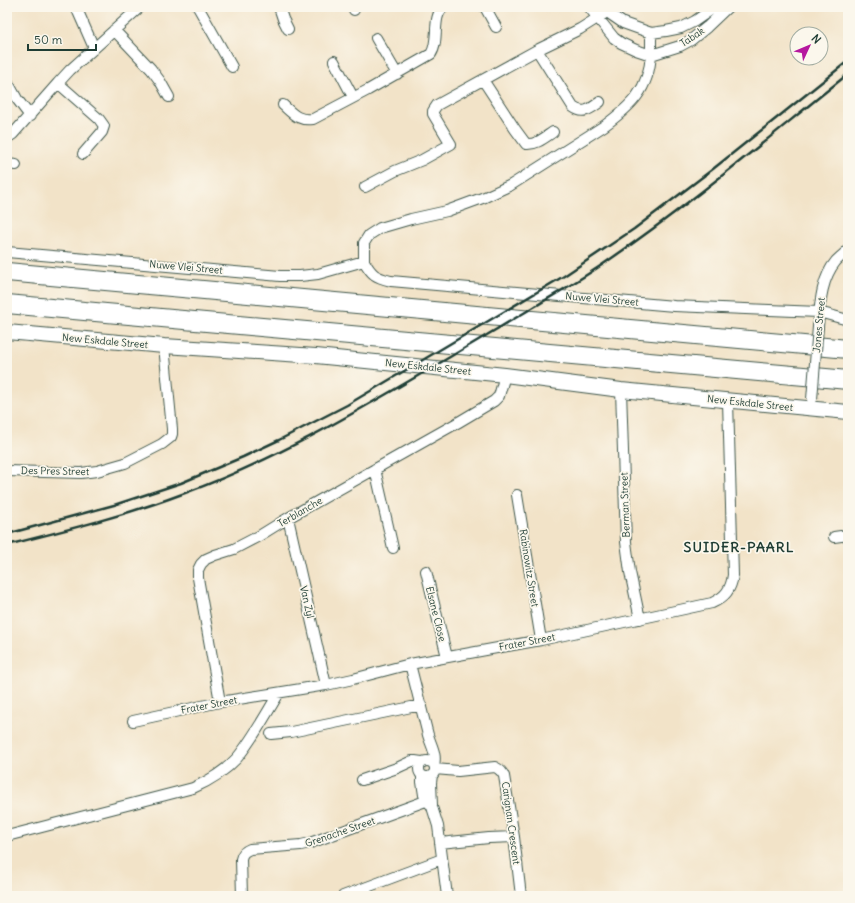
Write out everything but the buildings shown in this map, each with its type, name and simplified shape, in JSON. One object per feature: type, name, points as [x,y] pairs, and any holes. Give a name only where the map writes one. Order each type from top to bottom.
[{"type":"highway","points":[[7,268],[106,281]]},
{"type":"highway","points":[[7,272],[848,348]]},
{"type":"highway","points":[[7,304],[848,380]]},
{"type":"street","points":[[76,7],[94,48]]},
{"type":"street","points":[[7,138],[13,134],[30,116],[58,83],[140,7]]},
{"type":"street","points":[[198,7],[232,67]]},
{"type":"street","points":[[279,7],[282,19],[288,29]]},
{"type":"street","points":[[283,105],[297,118],[307,120],[317,117],[431,54],[435,45],[437,19],[441,9],[444,7]]},
{"type":"street","points":[[485,7],[496,27]]},
{"type":"street","points":[[364,261],[364,243],[369,234],[380,228],[447,211],[485,197],[511,185],[604,126],[629,105],[641,90],[646,79],[651,55],[650,33],[589,7]]},
{"type":"street","name":"Tabak","points":[[650,33],[681,28],[695,21],[714,7]]},
{"type":"street","name":"Tabak","points":[[651,55],[680,46],[691,40],[728,7]]},
{"type":"street","points":[[365,187],[395,171],[422,160],[451,144],[434,117],[433,111],[437,105],[537,50],[580,29],[602,13]]},
{"type":"street","points":[[602,13],[614,38],[631,48],[651,55]]},
{"type":"street","points":[[114,30],[151,69],[169,97]]},
{"type":"street","points":[[376,38],[397,74]]},
{"type":"street","points":[[537,50],[573,107],[582,112],[600,102]]},
{"type":"street","points":[[334,62],[353,97]]},
{"type":"street","points":[[483,80],[526,144],[536,143],[553,132]]},
{"type":"street","points":[[7,81],[17,99],[30,116]]},
{"type":"street","points":[[58,83],[99,119],[104,126],[102,132],[83,154]]},
{"type":"street","name":"Jones Street","points":[[812,404],[819,312],[823,288],[836,261],[848,250]]},
{"type":"street","name":"Nuwe Vlei Street","points":[[7,252],[280,276],[318,274],[364,261],[370,272],[375,276],[391,281],[674,306],[819,312],[848,320]]},
{"type":"street","name":"New Eskdale Street","points":[[7,332],[164,346],[316,356],[505,375],[621,390],[728,401],[812,404],[848,412]]},
{"type":"street","name":"Des Pres Street","points":[[7,471],[81,473],[97,471],[111,468],[125,462],[168,440],[172,434],[172,429],[164,346]]},
{"type":"street","name":"Terblanche","points":[[220,702],[198,578],[198,570],[201,564],[206,559],[214,555],[234,549],[259,536],[494,401],[501,391],[505,375]]},
{"type":"street","name":"Berman Street","points":[[621,390],[626,542],[630,572],[640,618]]},
{"type":"street","name":"Frater Street","points":[[133,721],[220,702],[326,685],[410,664],[541,640],[718,601],[731,587],[733,575],[728,401]]},
{"type":"street","points":[[375,469],[392,548]]},
{"type":"street","name":"Rabinowitz Street","points":[[517,495],[541,640]]},
{"type":"street","name":"Van Zyl","points":[[288,518],[326,685]]},
{"type":"street","points":[[834,537],[848,535]]},
{"type":"street","name":"Elsane Close","points":[[426,571],[447,657]]},
{"type":"street","points":[[410,664],[429,738],[427,769],[431,783],[430,802],[438,826],[447,896]]},
{"type":"street","points":[[7,836],[193,788],[205,783],[228,767],[236,758],[248,742],[279,692]]},
{"type":"street","points":[[271,734],[304,730],[420,705]]},
{"type":"street","points":[[362,780],[397,768],[412,761],[415,761],[427,769]]},
{"type":"street","name":"Carignan Crescent","points":[[427,769],[458,771],[492,767],[500,769],[504,776],[514,836],[521,896]]},
{"type":"street","name":"Grenache Street","points":[[242,896],[241,859],[242,854],[246,850],[310,843],[430,802]]},
{"type":"street","points":[[440,843],[514,836]]},
{"type":"street","points":[[342,896],[442,859]]},
{"type":"railway","points":[[7,534],[114,505],[181,483],[243,457],[347,405],[564,276],[634,229],[713,169],[848,61]]},
{"type":"railway","points":[[7,545],[119,515],[185,493],[250,466],[343,419],[403,385],[600,266],[700,193],[848,74]]},
{"type":"district","name":"SUIDER-PAARL","points":[[739,547]]}]
